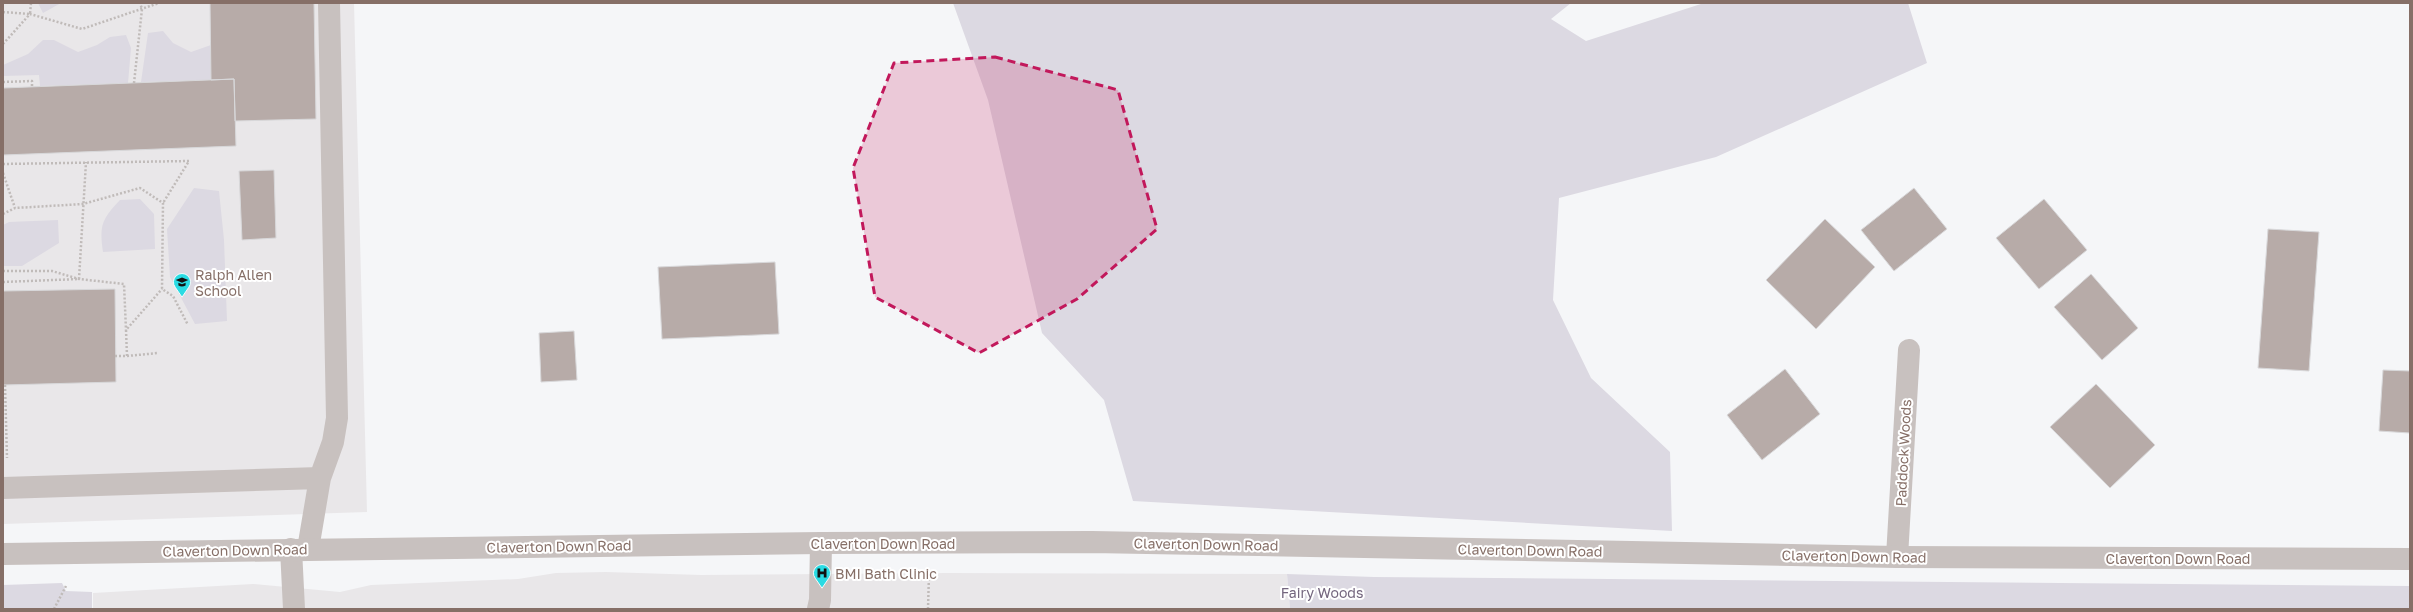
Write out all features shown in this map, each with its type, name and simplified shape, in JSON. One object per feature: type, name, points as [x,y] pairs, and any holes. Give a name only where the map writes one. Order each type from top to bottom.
[{"type":"street","points":[[294,609],[300,549],[320,478],[333,442],[337,418],[329,3]]},
{"type":"street","name":"Paddock Woods","points":[[1898,557],[1909,350]]},
{"type":"street","points":[[5,488],[320,478]]},
{"type":"street","name":"Claverton Down Road","points":[[3,554],[821,543],[1100,542],[1898,557],[2410,559]]},
{"type":"street","points":[[818,609],[820,600],[821,543]]},
{"type":"path","points":[[3,44],[30,14],[31,3]]},
{"type":"path","points":[[134,82],[142,8],[140,3]]},
{"type":"path","points":[[3,12],[30,14],[82,29],[159,3]]},
{"type":"path","points":[[3,82],[32,81],[32,86]]},
{"type":"path","points":[[3,164],[189,161],[163,203],[162,289],[126,330]]},
{"type":"path","points":[[79,279],[86,162]]},
{"type":"path","points":[[3,173],[15,208]]},
{"type":"path","points":[[3,214],[15,208],[83,204],[140,188],[163,203]]},
{"type":"path","points":[[3,271],[52,271],[79,279]]},
{"type":"path","points":[[3,282],[79,279],[124,284],[127,356]]},
{"type":"path","points":[[162,289],[173,296],[188,325]]},
{"type":"path","points":[[116,356],[158,353]]},
{"type":"path","points":[[5,385],[5,488]]},
{"type":"highlighted area","points":[[995,57],[1118,90],[1157,229],[1077,299],[979,353],[875,297],[853,168],[894,63]]},
{"type":"shaded area","name":"Ralph Allen School","points":[[3,3],[354,3],[367,512],[3,524]]},
{"type":"shaded area","name":"BMI Bath Clinic","points":[[606,572],[701,575],[948,573],[1287,574],[1290,609],[93,609],[93,593],[253,584],[340,592],[371,585],[518,579],[556,573]]},
{"type":"green space","points":[[38,3],[61,3],[43,13]]},
{"type":"green space","points":[[953,3],[1571,3],[1551,19],[1586,41],[1704,3],[1908,3],[1927,63],[1716,157],[1559,198],[1553,300],[1591,378],[1670,452],[1672,531],[1133,501],[1104,400],[1042,333],[988,100]]},
{"type":"green space","points":[[163,31],[173,43],[191,52],[211,45],[211,80],[141,82],[148,33]]},
{"type":"green space","points":[[126,35],[131,48],[128,83],[40,86],[39,75],[3,76],[3,65],[28,54],[43,40],[54,40],[78,52],[97,45],[110,37]]},
{"type":"green space","points":[[194,188],[219,191],[224,240],[227,321],[195,324],[170,277],[167,229]]},
{"type":"green space","points":[[140,199],[154,214],[155,249],[103,252],[101,235],[103,223],[109,212],[120,200]]},
{"type":"green space","points":[[58,220],[59,243],[22,266],[3,266],[3,225],[9,222]]},
{"type":"green space","name":"Fairy Woods","points":[[1287,574],[1374,577],[2410,586],[2410,609],[1290,609]]},
{"type":"green space","points":[[62,583],[66,591],[92,592],[92,609],[3,609],[3,585]]},
{"type":"building","points":[[210,3],[314,3],[316,119],[235,121],[234,79],[211,80]]},
{"type":"building","points":[[234,79],[236,146],[3,155],[3,88]]},
{"type":"building","points":[[274,170],[276,238],[242,240],[239,171]]},
{"type":"building","points":[[1914,188],[1947,229],[1894,271],[1861,230]]},
{"type":"building","points":[[2044,199],[2087,250],[2039,289],[1996,238]]},
{"type":"building","points":[[1825,219],[1875,267],[1816,329],[1766,280]]},
{"type":"building","points":[[2268,229],[2319,232],[2309,371],[2258,368]]},
{"type":"building","points":[[775,262],[779,334],[662,339],[658,267]]},
{"type":"building","points":[[2091,274],[2138,328],[2102,360],[2054,307]]},
{"type":"building","points":[[115,289],[116,382],[3,385],[3,291]]},
{"type":"building","points":[[574,331],[577,380],[541,382],[539,333]]},
{"type":"building","points":[[1785,369],[1820,414],[1762,460],[1727,415]]},
{"type":"building","points":[[2383,370],[2410,371],[2410,433],[2379,431]]},
{"type":"building","points":[[2096,384],[2155,445],[2110,488],[2050,427]]},
{"type":"place","name":"Ralph Allen School","points":[[182,297]]},
{"type":"place","name":"BMI Bath Clinic","points":[[822,588]]}]
